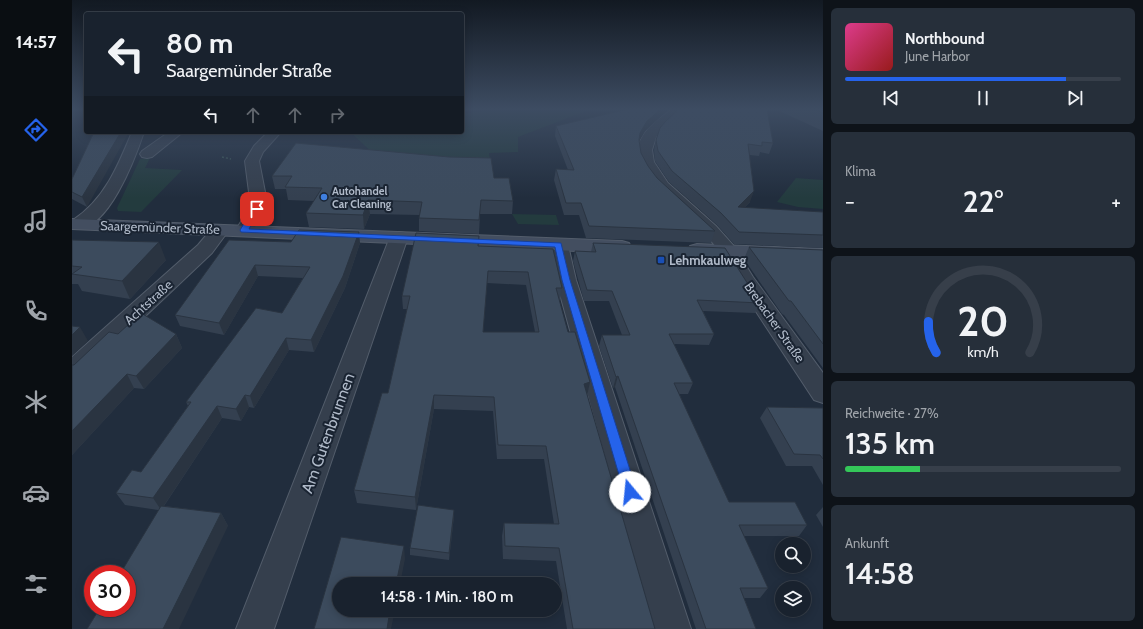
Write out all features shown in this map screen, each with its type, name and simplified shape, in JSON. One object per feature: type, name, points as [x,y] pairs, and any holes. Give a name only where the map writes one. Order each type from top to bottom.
[{"type":"street","points":[[75,224],[92,214],[107,198],[129,156],[136,138]]},
{"type":"street","points":[[147,154],[168,138]]},
{"type":"street","points":[[244,230],[255,214],[258,203],[255,177],[251,163],[254,156],[269,138]]},
{"type":"street","points":[[649,138],[645,150],[646,158],[650,169],[659,183],[682,207],[717,237],[727,252]]},
{"type":"street","name":"Saargemünder Straße","points":[[75,224],[640,248]]},
{"type":"street","name":"Achtstraße","points":[[72,371],[205,250],[220,230]]},
{"type":"street","name":"Am Gutenbrunnen","points":[[255,629],[399,237]]},
{"type":"street","points":[[559,245],[566,280],[672,629]]},
{"type":"street","points":[[678,249],[823,255]]},
{"type":"street","name":"Brebacher Straße","points":[[727,252],[823,392]]},
{"type":"green space","points":[[357,138],[518,138],[518,152],[489,153],[491,170],[373,153]]},
{"type":"green space","points":[[150,158],[145,168],[182,170],[141,212],[118,211],[117,208],[140,159]]},
{"type":"green space","points":[[796,178],[823,180],[823,209],[798,207],[777,202]]},
{"type":"green space","points":[[512,214],[556,215],[559,225],[518,224]]},
{"type":"building","points":[[91,138],[117,138],[82,197],[72,192],[72,179]]},
{"type":"building","points":[[561,138],[639,138],[641,153],[657,178],[715,231],[589,226],[581,203],[566,203],[556,169],[574,170]]},
{"type":"building","points":[[657,138],[772,138],[773,143],[762,142],[762,146],[748,144],[754,191],[738,207],[823,212],[823,235],[739,232],[721,213],[672,171],[658,151]]},
{"type":"building","points":[[296,143],[449,157],[491,158],[494,178],[509,178],[513,201],[481,200],[479,220],[419,218],[422,202],[368,200],[363,215],[306,213],[322,188],[285,187],[292,176],[272,176]]},
{"type":"building","points":[[299,230],[359,232],[343,276],[311,340],[286,338],[250,396],[245,395],[236,409],[217,406],[153,498],[116,493],[132,470],[141,472],[191,402],[186,402],[256,308],[282,313],[310,267],[255,265],[219,323],[175,315],[229,240],[291,242]]},
{"type":"building","points":[[416,233],[479,236],[478,246],[553,249],[562,288],[556,288],[568,332],[575,332],[590,382],[584,384],[655,629],[573,629],[559,548],[505,546],[504,523],[559,524],[546,446],[498,445],[494,397],[434,395],[415,497],[354,490],[382,393],[388,393],[410,296],[402,296]],"holes":[[[488,271],[528,272],[539,332],[483,332]]]},
{"type":"building","points":[[72,240],[159,242],[122,281],[72,274],[82,267],[72,266]]},
{"type":"building","points":[[593,243],[725,248],[760,303],[697,300],[714,334],[669,334],[693,383],[674,383],[729,502],[795,502],[807,525],[739,525],[768,588],[740,588],[756,629],[706,629],[618,376],[616,377],[602,335],[630,335],[612,291],[587,290],[575,251],[596,252]]},
{"type":"building","points":[[749,247],[823,250],[823,344],[791,301],[789,301]]},
{"type":"building","points":[[141,313],[176,334],[136,376],[127,374],[72,431],[72,365],[74,365],[109,332],[118,334]]},
{"type":"building","points":[[72,326],[80,327],[72,335]]},
{"type":"building","points":[[767,407],[823,408],[823,459],[820,455],[794,454]]},
{"type":"building","points":[[418,505],[454,510],[449,553],[410,548]]},
{"type":"building","points":[[161,506],[221,513],[163,629],[87,629],[94,617],[136,617],[136,565],[125,565]]},
{"type":"building","points":[[341,537],[404,546],[397,577],[332,577],[332,617],[389,617],[387,629],[314,629]]},
{"type":"place","name":"Autohandel Car Cleaning","points":[[324,197]]},
{"type":"place","name":"Lehmkaulweg","points":[[661,260]]},
{"type":"route","points":[[257,209],[244,230],[559,245],[566,280],[630,492]]}]
